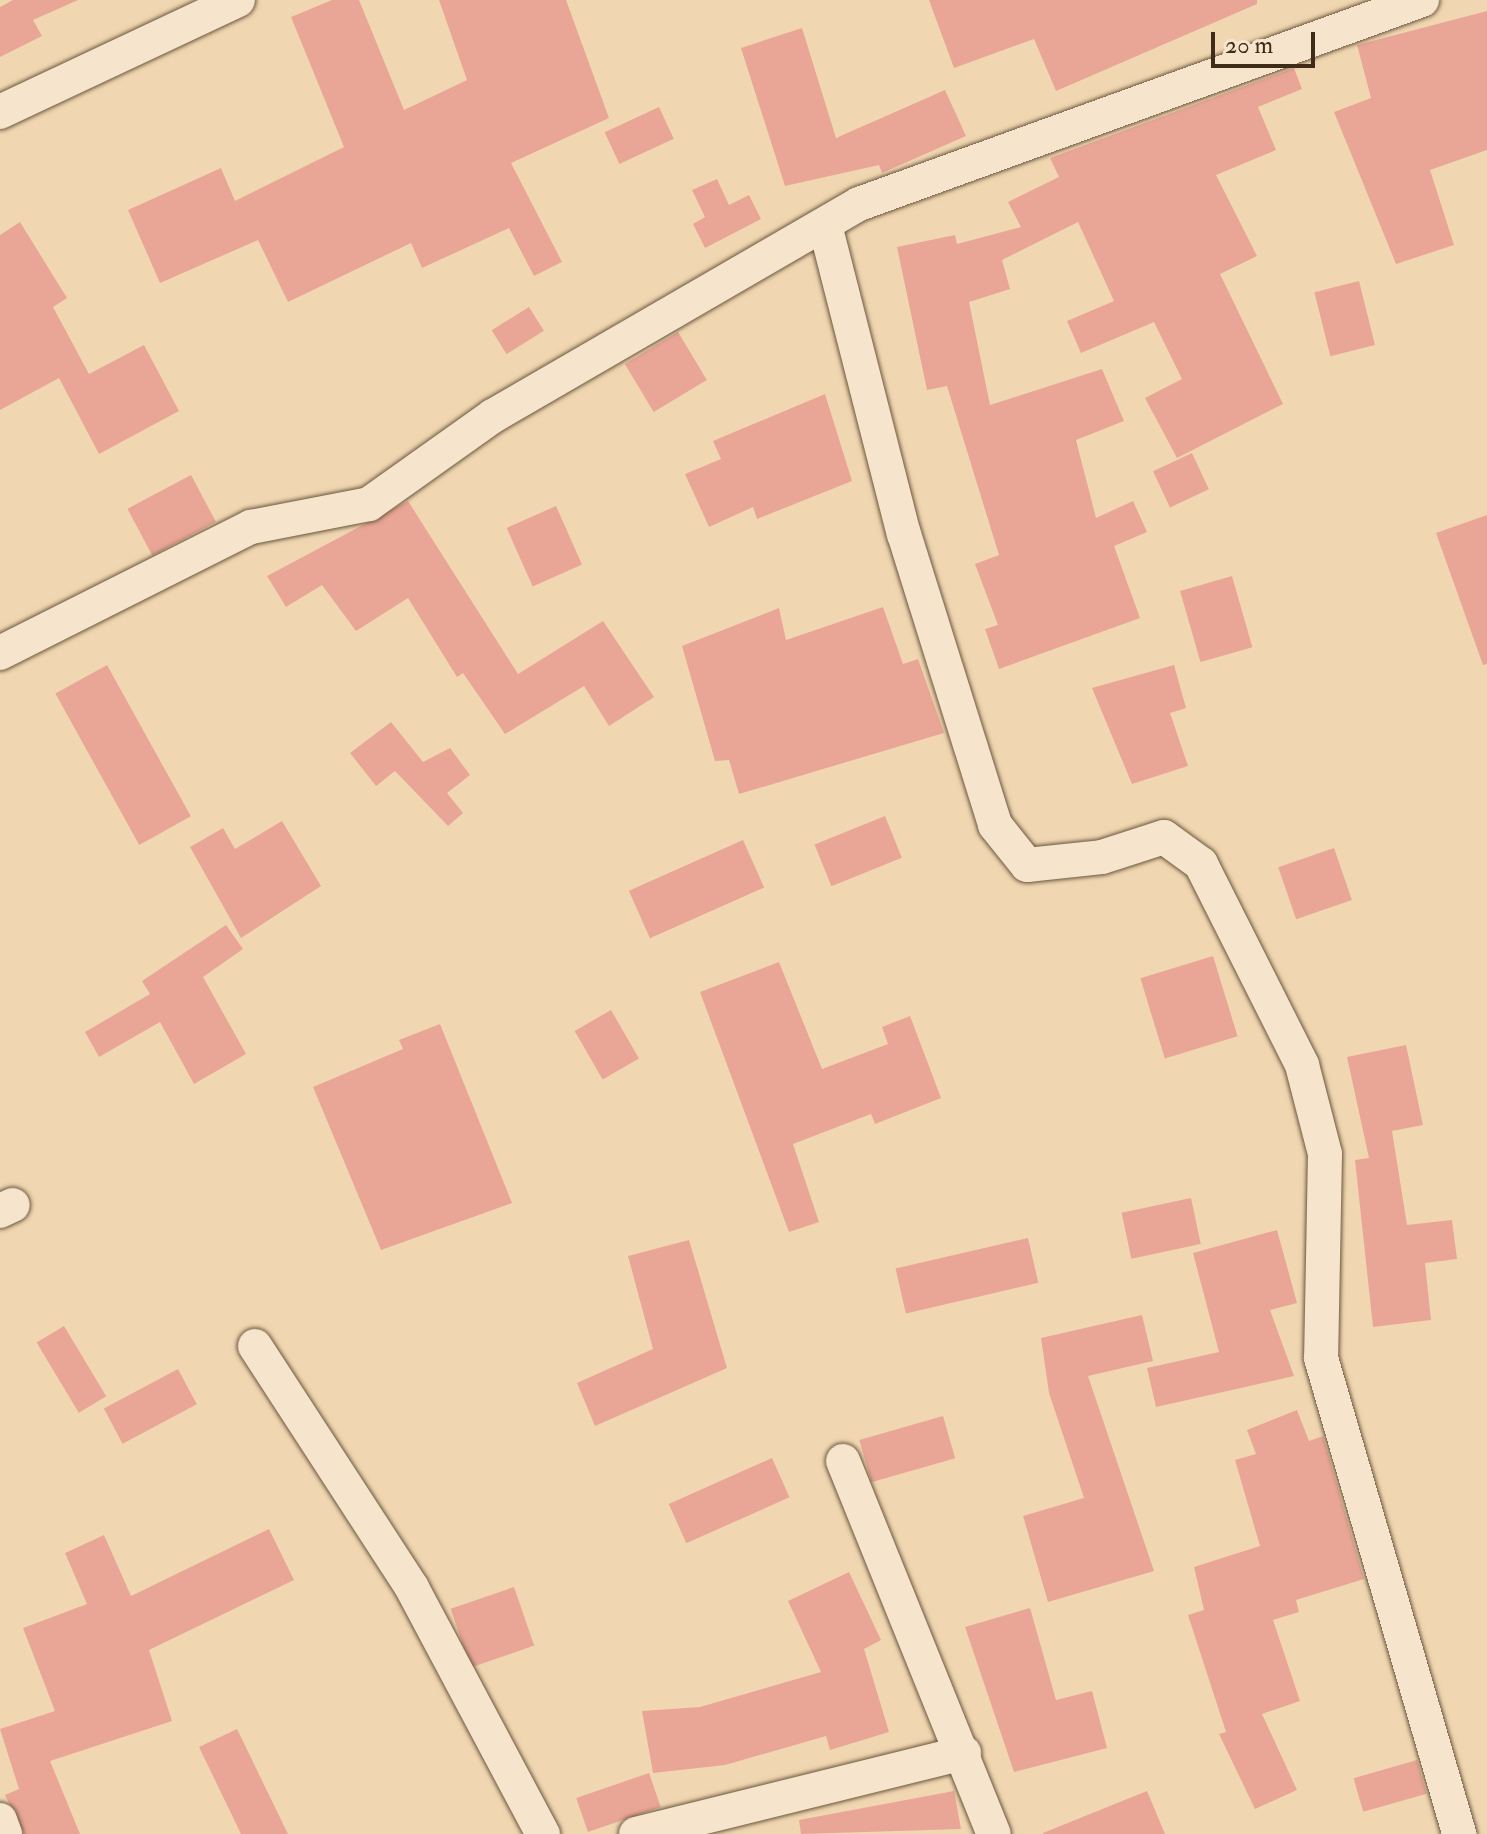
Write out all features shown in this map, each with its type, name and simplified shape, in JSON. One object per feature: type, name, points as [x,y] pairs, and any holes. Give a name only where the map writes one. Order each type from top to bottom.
[{"type":"street","points":[[0,112],[238,0]]},
{"type":"street","points":[[0,653],[251,527],[369,504],[493,416],[825,225],[998,152],[1422,0]]},
{"type":"street","points":[[825,225],[904,534],[995,825],[1027,865],[1102,857],[1164,837],[1201,864],[1302,1065],[1325,1154],[1321,1358],[1459,1834]]},
{"type":"street","points":[[255,1346],[412,1588],[543,1834]]},
{"type":"street","points":[[843,1461],[964,1753],[994,1834]]},
{"type":"street","points":[[636,1834],[964,1753]]},
{"type":"street","points":[[0,1820],[5,1834]]},
{"type":"building","points":[[13,0],[78,0],[33,20],[42,36],[0,57],[0,7]]},
{"type":"building","points":[[332,0],[359,0],[404,110],[467,80],[439,0],[566,0],[609,118],[511,163],[562,262],[534,276],[509,228],[422,268],[411,243],[288,302],[258,240],[160,283],[128,210],[221,168],[235,201],[344,147],[291,17]]},
{"type":"building","points":[[929,0],[1257,0],[1257,4],[1056,91],[1034,39],[954,68]]},
{"type":"building","points":[[1487,11],[1487,150],[1430,170],[1454,245],[1396,264],[1334,112],[1371,98],[1357,45]]},
{"type":"building","points":[[802,28],[836,138],[945,90],[966,136],[882,173],[879,165],[785,186],[741,48]]},
{"type":"building","points":[[1294,68],[1302,89],[1258,107],[1276,150],[1216,175],[1257,256],[1220,274],[1283,404],[1177,458],[1145,398],[1182,379],[1154,322],[1081,353],[1067,321],[1114,301],[1078,222],[1002,260],[1010,289],[969,302],[990,405],[1102,369],[1124,421],[1076,440],[1096,518],[1133,501],[1147,532],[1114,546],[1140,618],[999,669],[985,629],[998,625],[975,564],[999,555],[947,386],[927,390],[897,247],[955,235],[957,244],[1021,227],[1008,202],[1059,177],[1050,158]]},
{"type":"building","points":[[659,107],[674,139],[619,164],[605,132]]},
{"type":"building","points":[[717,179],[729,205],[749,195],[761,219],[705,248],[693,224],[705,217],[692,190]]},
{"type":"building","points":[[20,222],[67,298],[53,307],[89,374],[144,345],[179,411],[99,454],[59,378],[0,410],[0,235]]},
{"type":"building","points":[[1359,281],[1375,345],[1330,356],[1314,292]]},
{"type":"building","points":[[529,307],[544,331],[507,354],[492,330]]},
{"type":"building","points":[[678,332],[707,380],[654,412],[625,364]]},
{"type":"building","points":[[825,394],[852,481],[757,519],[753,507],[709,527],[685,474],[721,459],[713,441]]},
{"type":"building","points":[[1192,453],[1209,489],[1170,507],[1153,471]]},
{"type":"building","points":[[191,475],[216,522],[152,556],[127,509]]},
{"type":"building","points":[[408,501],[518,674],[603,621],[654,697],[609,726],[584,686],[505,734],[463,673],[457,677],[408,598],[356,631],[322,585],[286,607],[267,576]]},
{"type":"building","points":[[556,506],[582,564],[533,586],[507,528]]},
{"type":"building","points":[[1487,515],[1487,664],[1483,665],[1436,533]]},
{"type":"building","points":[[1232,576],[1252,647],[1200,662],[1180,591]]},
{"type":"building","points":[[883,607],[903,664],[918,659],[944,733],[739,794],[729,760],[715,761],[682,646],[779,608],[786,640]]},
{"type":"building","points":[[107,665],[191,816],[139,845],[55,694]]},
{"type":"building","points":[[1174,665],[1186,708],[1170,713],[1188,766],[1132,784],[1092,688]]},
{"type":"building","points":[[391,722],[423,762],[450,748],[470,775],[447,793],[463,813],[448,826],[395,771],[376,786],[350,753]]},
{"type":"building","points":[[885,816],[902,858],[831,886],[815,844]]},
{"type":"building","points":[[282,821],[321,886],[241,938],[190,847],[223,828],[235,849]]},
{"type":"building","points":[[743,840],[764,888],[650,938],[629,891]]},
{"type":"building","points":[[1334,848],[1352,900],[1296,919],[1278,867]]},
{"type":"building","points":[[226,925],[243,949],[203,977],[246,1054],[194,1084],[160,1022],[99,1057],[85,1032],[150,994],[142,981]]},
{"type":"building","points":[[1213,956],[1238,1036],[1165,1059],[1140,978]]},
{"type":"building","points":[[779,962],[822,1069],[888,1044],[882,1027],[910,1016],[941,1098],[875,1124],[871,1114],[793,1144],[819,1222],[789,1232],[700,992]]},
{"type":"building","points":[[611,1010],[639,1058],[603,1079],[575,1031]]},
{"type":"building","points":[[440,1024],[512,1203],[381,1250],[313,1087],[403,1049],[399,1040]]},
{"type":"building","points":[[1406,1045],[1423,1125],[1392,1131],[1407,1225],[1452,1220],[1457,1259],[1425,1263],[1431,1320],[1373,1327],[1355,1160],[1369,1158],[1347,1057]]},
{"type":"building","points":[[1191,1198],[1201,1244],[1131,1259],[1122,1213]]},
{"type":"building","points":[[1277,1230],[1297,1303],[1270,1310],[1294,1376],[1156,1407],[1147,1368],[1219,1352],[1193,1253]]},
{"type":"building","points":[[1028,1238],[1038,1283],[906,1313],[895,1269]]},
{"type":"building","points":[[689,1240],[727,1368],[595,1426],[577,1383],[653,1349],[628,1256]]},
{"type":"building","points":[[1142,1315],[1153,1361],[1088,1376],[1154,1571],[1048,1602],[1023,1516],[1084,1498],[1049,1393],[1041,1338]]},
{"type":"building","points":[[64,1326],[106,1396],[79,1413],[37,1342]]},
{"type":"building","points":[[178,1369],[197,1404],[123,1444],[104,1408]]},
{"type":"building","points":[[1297,1410],[1309,1441],[1323,1436],[1364,1579],[1296,1600],[1299,1612],[1273,1620],[1300,1701],[1262,1714],[1297,1790],[1255,1809],[1219,1734],[1226,1732],[1188,1615],[1204,1610],[1194,1567],[1260,1546],[1235,1460],[1256,1454],[1247,1430]]},
{"type":"building","points":[[943,1416],[955,1458],[871,1482],[859,1440]]},
{"type":"building","points":[[772,1458],[789,1497],[686,1543],[669,1504]]},
{"type":"building","points":[[269,1529],[294,1580],[149,1650],[172,1721],[50,1761],[80,1834],[24,1834],[5,1795],[19,1789],[0,1729],[55,1711],[23,1628],[87,1604],[65,1553],[104,1535],[131,1596]]},
{"type":"building","points":[[849,1572],[881,1640],[864,1649],[889,1732],[830,1750],[826,1736],[725,1765],[653,1773],[642,1711],[700,1707],[821,1672],[788,1601]]},
{"type":"building","points":[[514,1587],[534,1646],[471,1667],[451,1609]]},
{"type":"building","points":[[1030,1608],[1056,1700],[1092,1691],[1107,1748],[1014,1772],[965,1627]]},
{"type":"building","points":[[237,1729],[288,1834],[241,1834],[199,1747]]},
{"type":"building","points":[[1417,1760],[1427,1794],[1363,1812],[1354,1778]]},
{"type":"building","points":[[649,1773],[661,1807],[588,1832],[576,1798]]},
{"type":"building","points":[[954,1791],[961,1829],[801,1834],[799,1820]]},
{"type":"building","points":[[1147,1791],[1165,1834],[1043,1834],[1043,1833]]}]
